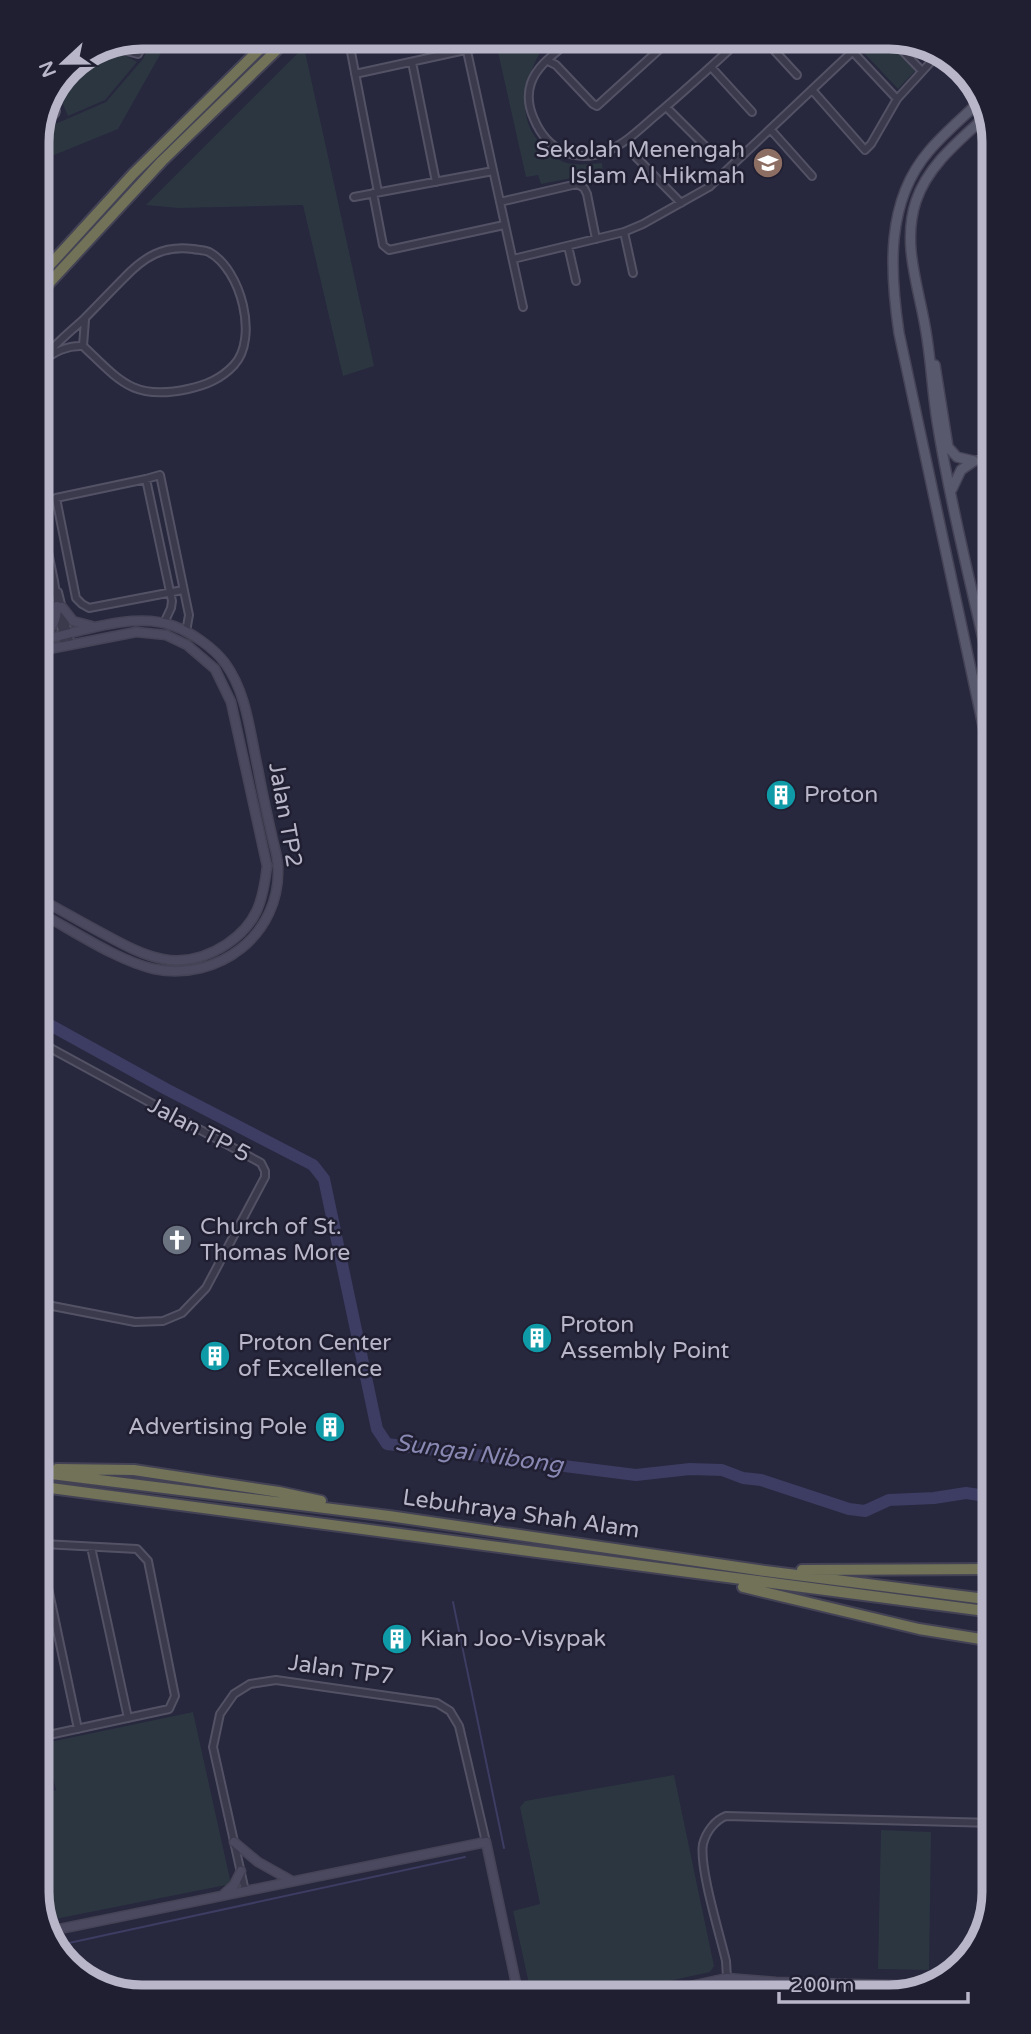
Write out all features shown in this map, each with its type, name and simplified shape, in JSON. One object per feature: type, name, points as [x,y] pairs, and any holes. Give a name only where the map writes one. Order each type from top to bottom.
[{"type":"highway","points":[[49,266],[133,174],[260,49]]},
{"type":"highway","points":[[49,283],[162,161],[278,49]]},
{"type":"highway","name":"Lebuhraya Shah Alam","points":[[49,1471],[389,1516],[771,1572],[982,1599]]},
{"type":"highway","name":"Lebuhraya Shah Alam","points":[[49,1488],[982,1611]]},
{"type":"highway","points":[[771,1572],[982,1569]]},
{"type":"highway","points":[[689,1574],[919,1629],[982,1639]]},
{"type":"main road","points":[[975,106],[928,152],[913,176],[901,204],[894,232],[891,270],[897,323],[982,721]]},
{"type":"main road","points":[[974,461],[957,457],[948,447],[939,380],[912,267],[910,239],[916,201],[942,156],[979,122]]},
{"type":"main road","points":[[925,327],[937,421],[982,634]]},
{"type":"main road","points":[[951,493],[961,471],[974,461]]},
{"type":"street","points":[[124,51],[138,54],[140,49]]},
{"type":"street","points":[[355,74],[475,49]]},
{"type":"street","points":[[561,49],[538,66],[530,84],[530,111],[546,141],[562,153],[587,157],[607,151],[634,134],[730,49]]},
{"type":"street","points":[[548,61],[556,65],[597,106],[660,49]]},
{"type":"street","points":[[773,49],[797,75]]},
{"type":"street","points":[[902,50],[922,71]]},
{"type":"street","points":[[467,51],[523,307]]},
{"type":"street","points":[[513,259],[624,232],[709,187],[853,51],[897,99]]},
{"type":"street","points":[[351,52],[383,245],[389,250],[505,225]]},
{"type":"street","points":[[813,91],[865,150],[897,99],[933,60]]},
{"type":"street","points":[[412,62],[436,182]]},
{"type":"street","points":[[711,67],[752,112]]},
{"type":"street","points":[[666,107],[712,153]]},
{"type":"street","points":[[771,131],[812,176]]},
{"type":"street","points":[[636,157],[681,203]]},
{"type":"street","points":[[354,197],[493,171]]},
{"type":"street","points":[[500,202],[577,184],[584,188],[587,194],[596,239]]},
{"type":"street","points":[[624,232],[633,273]]},
{"type":"street","points":[[568,246],[576,281]]},
{"type":"street","points":[[49,354],[137,265],[154,252],[180,247],[208,251],[229,272],[241,295],[246,325],[244,344],[234,365],[209,384],[154,394],[121,381],[83,346],[64,348],[49,357]]},
{"type":"street","points":[[83,346],[85,318]]},
{"type":"street","points":[[974,461],[982,459]]},
{"type":"street","points":[[183,590],[89,608],[82,604],[76,597],[56,498],[160,475],[183,590],[188,615],[186,632]]},
{"type":"street","points":[[146,479],[171,591],[171,608],[164,623]]},
{"type":"street","points":[[49,558],[67,646]]},
{"type":"street","points":[[59,606],[73,621],[96,627]]},
{"type":"street","points":[[49,631],[59,606]]},
{"type":"street","name":"Jalan TP2","points":[[49,638],[96,627],[150,620],[186,632],[214,651],[224,663],[243,699],[278,866],[270,912],[261,928],[248,944],[217,964],[180,971],[135,964],[49,918]]},
{"type":"street","name":"Jalan TP2","points":[[49,649],[136,632],[166,635],[187,645],[215,669],[231,702],[267,866],[264,893],[255,917],[239,935],[209,955],[181,960],[161,960],[141,954],[49,904]]},
{"type":"street","name":"Jalan TP 5","points":[[49,1047],[261,1163],[265,1177],[206,1288],[183,1313],[163,1321],[135,1322],[49,1305]]},
{"type":"street","points":[[49,1544],[136,1549],[148,1562],[175,1696],[169,1709],[49,1735]]},
{"type":"street","points":[[91,1547],[128,1718]]},
{"type":"street","points":[[49,1592],[78,1729]]},
{"type":"street","name":"Jalan TP7","points":[[245,1891],[213,1747],[220,1714],[234,1694],[250,1684],[276,1679],[437,1703],[450,1711],[459,1726],[516,1985]]},
{"type":"street","points":[[727,1978],[726,1961],[702,1855],[707,1834],[719,1819],[726,1816],[982,1824]]},
{"type":"street","points":[[234,1842],[258,1863],[292,1881]]},
{"type":"street","points":[[57,1929],[486,1842]]},
{"type":"street","points":[[221,1896],[233,1885],[241,1871]]},
{"type":"street","points":[[695,1985],[727,1978],[844,1985]]},
{"type":"shaded area","points":[[148,49],[163,49],[118,129],[49,157],[51,126],[106,102],[143,59]]},
{"type":"shaded area","points":[[304,49],[374,366],[343,376],[303,205],[178,208],[146,205]]},
{"type":"shaded area","points":[[506,49],[542,49],[534,64],[526,94],[528,124],[536,137],[560,160],[573,164],[602,163],[603,172],[541,184],[538,175],[526,177],[498,52]]},
{"type":"shaded area","points":[[860,49],[894,49],[915,71],[898,89]]},
{"type":"shaded area","points":[[119,52],[137,62],[105,100],[68,116],[60,99],[98,98],[98,60]]},
{"type":"shaded area","points":[[193,1712],[231,1884],[54,1919],[49,1892],[49,1792],[56,1790],[49,1760],[49,1742]]},
{"type":"shaded area","points":[[674,1775],[714,1966],[710,1972],[651,1985],[529,1985],[513,1911],[540,1904],[520,1807],[525,1801]]},
{"type":"shaded area","points":[[881,1830],[931,1832],[929,1970],[878,1969]]},
{"type":"waterway","name":"Sungai Nibong","points":[[49,1024],[313,1165],[324,1179],[377,1429],[387,1444],[636,1475],[690,1469],[722,1470],[849,1509],[865,1511],[889,1500],[966,1493],[982,1495]]},
{"type":"waterway","points":[[453,1602],[504,1848]]},
{"type":"waterway","points":[[65,1944],[465,1857]]},
{"type":"place","name":"Sekolah Menengah Islam Al Hikmah","points":[[768,163]]},
{"type":"place","name":"Proton","points":[[781,795]]},
{"type":"place","name":"Church of St. Thomas More","points":[[177,1240]]},
{"type":"place","name":"Proton Assembly Point","points":[[537,1338]]},
{"type":"place","name":"Proton Center of Excellence","points":[[215,1356]]},
{"type":"place","name":"Advertising Pole","points":[[330,1427]]},
{"type":"place","name":"Kian Joo-Visypak","points":[[397,1639]]}]
